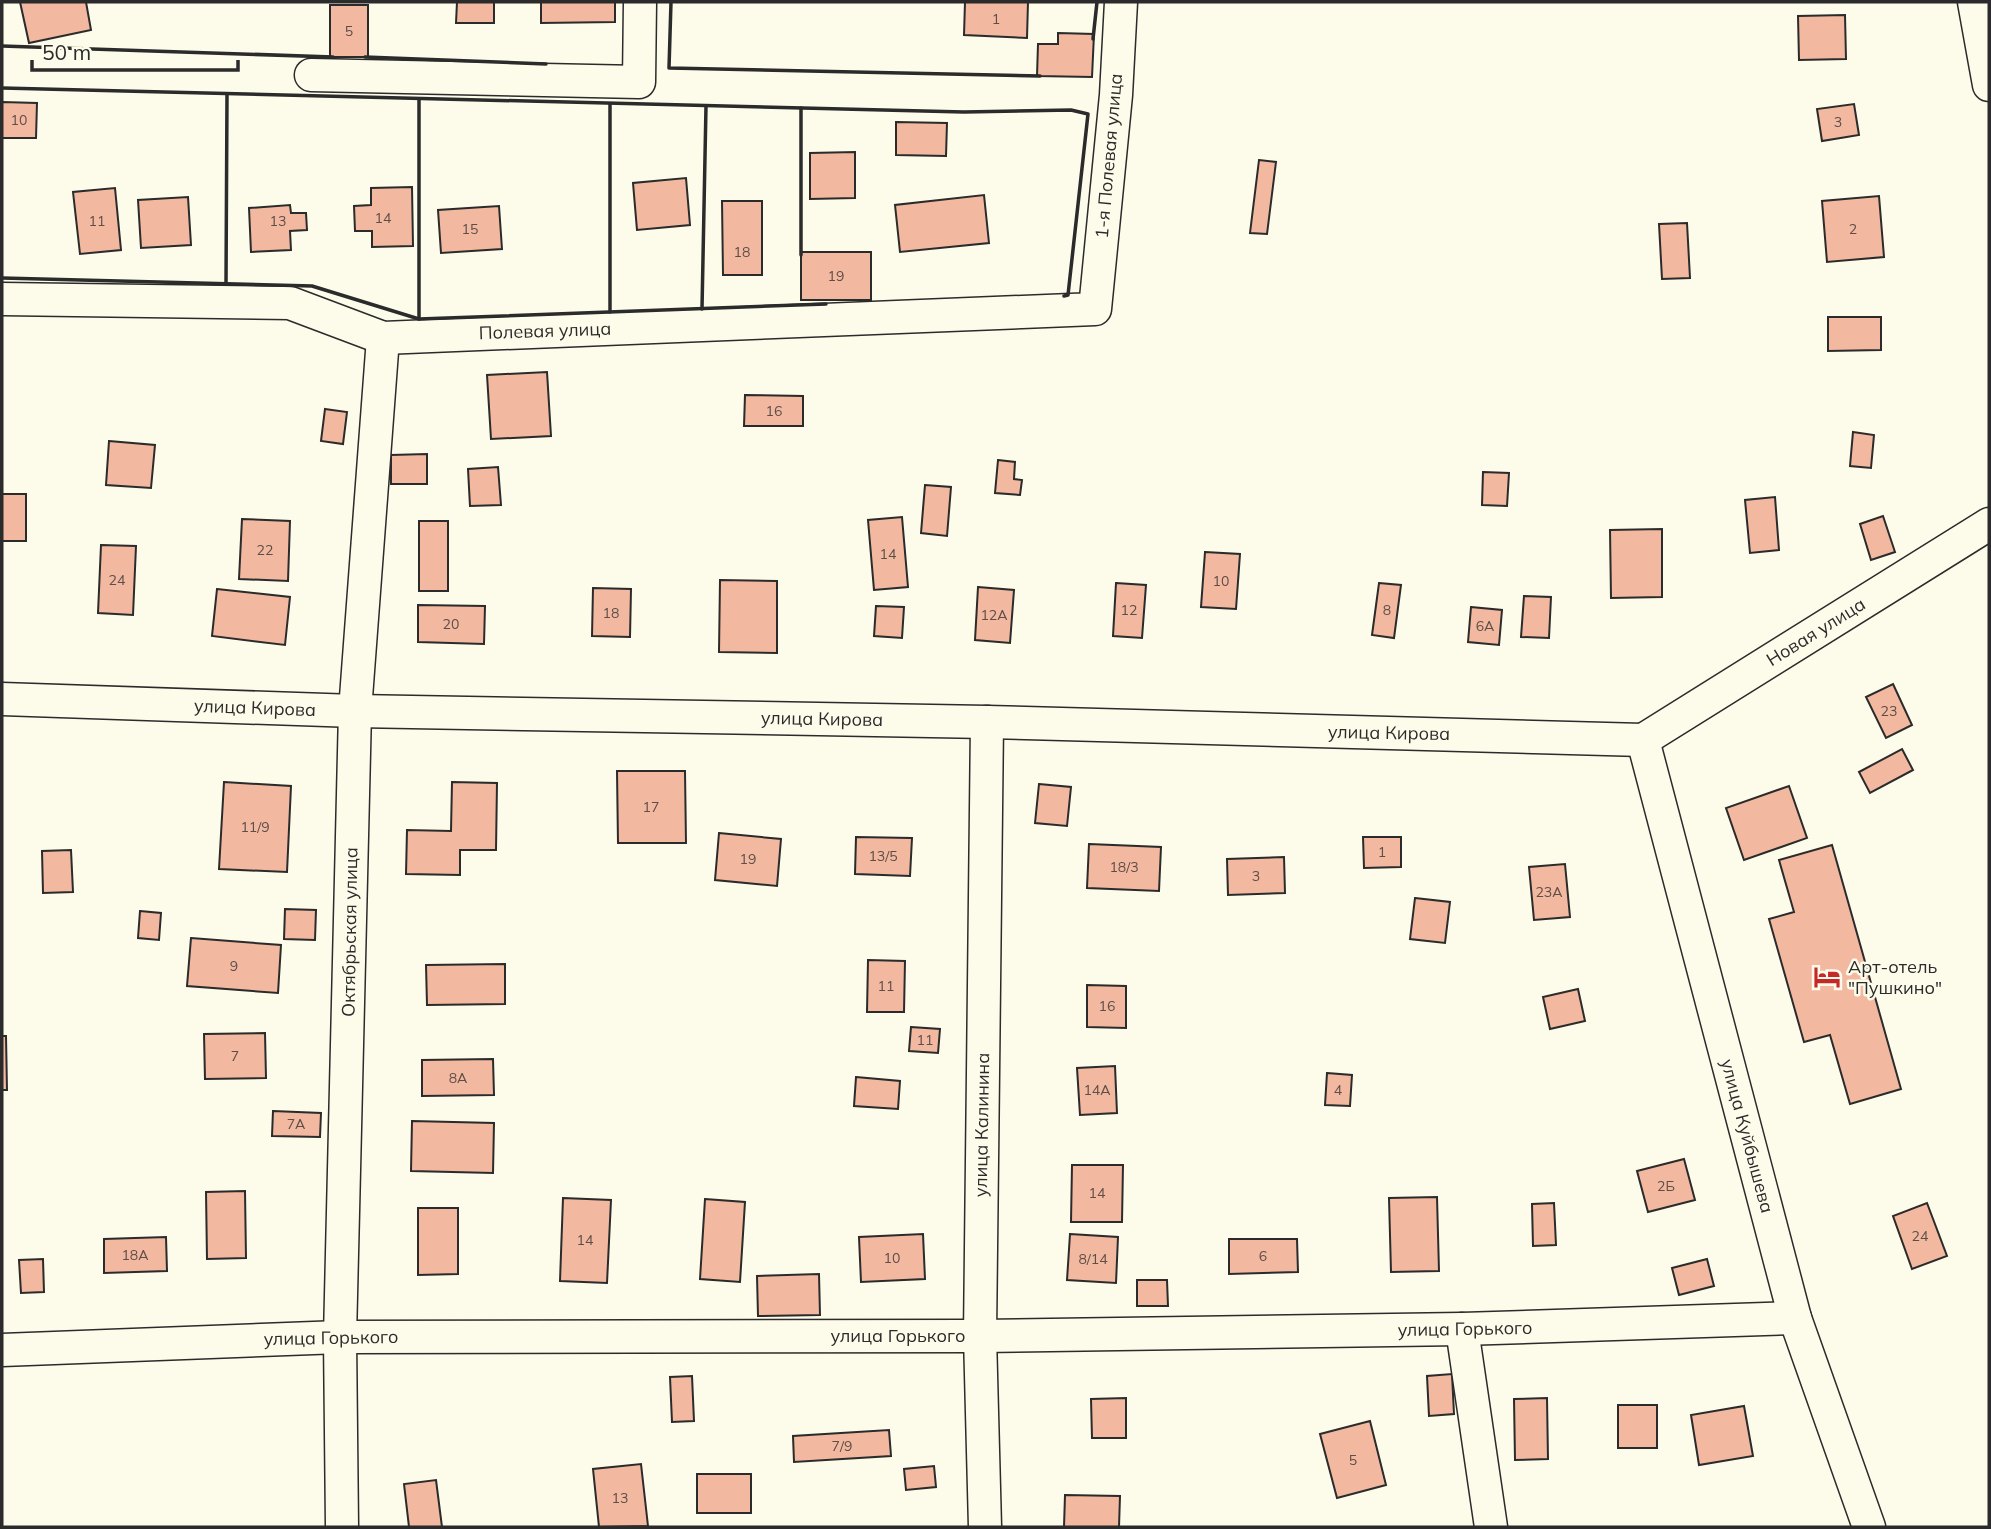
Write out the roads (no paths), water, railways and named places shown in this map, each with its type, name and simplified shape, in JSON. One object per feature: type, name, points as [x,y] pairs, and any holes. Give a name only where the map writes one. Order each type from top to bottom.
[{"type":"street","points":[[311,75],[639,82],[640,2]]},
{"type":"street","name":"1-я Полевая улица","points":[[1095,309],[1116,95],[1121,2]]},
{"type":"street","points":[[1975,2],[1989,85]]},
{"type":"street","name":"Полевая улица","points":[[2,299],[290,303],[383,338],[1095,309]]},
{"type":"street","name":"Октябрьская улица","points":[[342,1527],[340,1336],[355,711],[383,338]]},
{"type":"street","name":"Новая улица","points":[[1643,740],[1989,524]]},
{"type":"street","name":"улица Кирова","points":[[2,699],[355,711],[987,722],[1643,740]]},
{"type":"street","name":"улица Калинина","points":[[985,1527],[980,1336],[987,722]]},
{"type":"street","name":"улица Куйбышева","points":[[1643,740],[1795,1318],[1869,1527]]},
{"type":"street","name":"улица Горького","points":[[2,1350],[340,1336],[980,1336],[1462,1329],[1795,1318]]},
{"type":"street","points":[[1462,1329],[1491,1527]]},
{"type":"place","name":"Арт-отель \"Пушкино\"","points":[[1827,977]]}]
